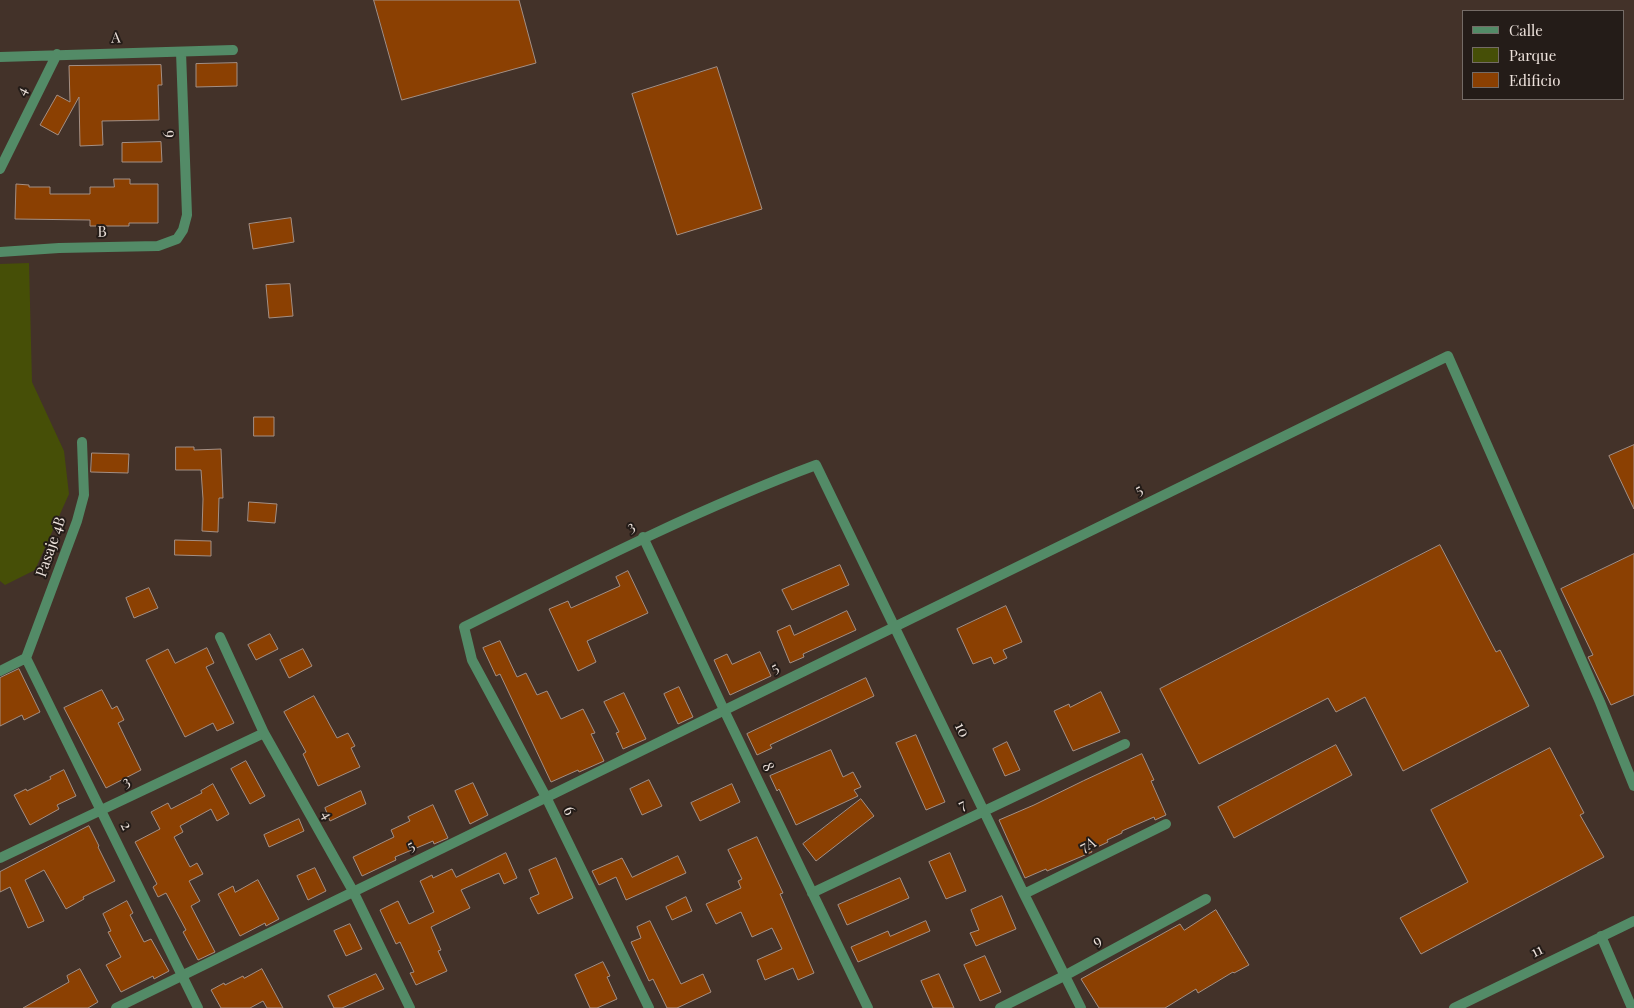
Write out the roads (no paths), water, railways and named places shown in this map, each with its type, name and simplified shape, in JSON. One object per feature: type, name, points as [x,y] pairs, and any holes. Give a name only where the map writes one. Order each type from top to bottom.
[{"type":"street","name":"A","points":[[0,57],[234,50]]},
{"type":"street","name":"6","points":[[181,52],[188,215]]},
{"type":"street","name":"4","points":[[0,168],[57,54]]},
{"type":"street","name":"B","points":[[0,252],[60,248],[158,246],[176,239],[184,230],[188,215]]},
{"type":"street","name":"5","points":[[116,1008],[1448,356],[1600,702],[1634,786]]},
{"type":"street","name":"Pasaje 4B","points":[[26,658],[77,521],[84,495],[82,442]]},
{"type":"street","name":"10","points":[[816,465],[985,810],[1024,894],[1082,1008]]},
{"type":"street","name":"3","points":[[464,627],[643,537],[760,485],[816,465]]},
{"type":"street","name":"8","points":[[643,537],[868,1008]]},
{"type":"street","name":"6","points":[[464,627],[472,660],[546,797],[649,1008]]},
{"type":"street","name":"4","points":[[220,637],[264,733],[353,891],[410,1008]]},
{"type":"street","points":[[0,671],[26,658]]},
{"type":"street","name":"2","points":[[26,658],[198,1008]]},
{"type":"street","name":"3","points":[[0,858],[264,733]]},
{"type":"street","name":"7","points":[[812,893],[1125,744]]},
{"type":"street","name":"7A","points":[[1024,894],[1166,824]]},
{"type":"street","name":"9","points":[[1000,1008],[1066,976],[1206,899]]},
{"type":"street","name":"11","points":[[1454,1008],[1634,921]]},
{"type":"street","points":[[1601,936],[1632,1008]]}]
